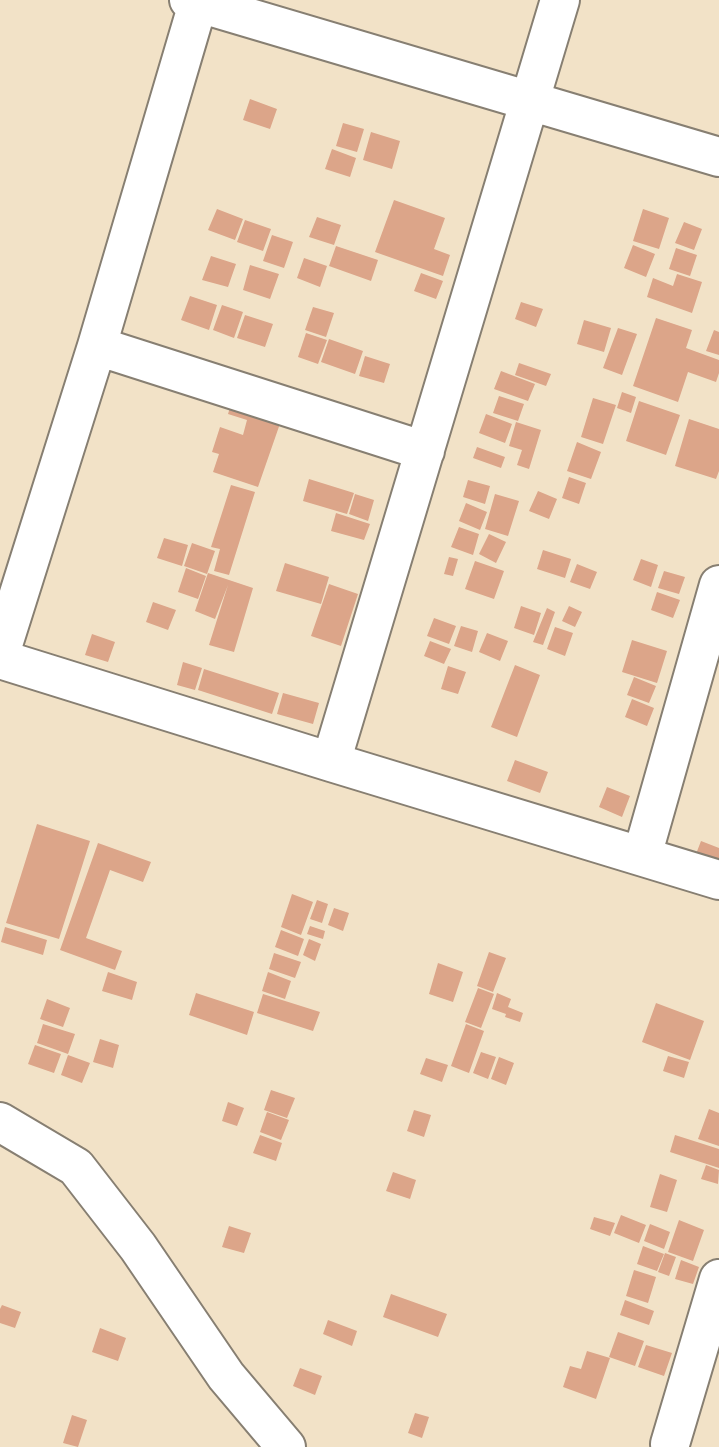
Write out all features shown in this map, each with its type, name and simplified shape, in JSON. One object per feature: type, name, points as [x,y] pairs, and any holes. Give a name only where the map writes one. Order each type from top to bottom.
[{"type":"street","points":[[331,762],[561,0]]},
{"type":"street","points":[[719,157],[195,1],[97,346],[0,656],[331,762],[719,880]]},
{"type":"street","points":[[97,346],[425,451]]},
{"type":"street","points":[[642,856],[719,585]]},
{"type":"street","points":[[0,1122],[76,1167],[138,1248],[226,1376],[286,1447]]},
{"type":"street","points":[[671,1446],[719,1279]]},
{"type":"building","points":[[250,99],[277,109],[270,129],[243,120]]},
{"type":"building","points":[[343,123],[364,129],[357,152],[336,146]]},
{"type":"building","points":[[371,132],[400,141],[392,169],[363,160]]},
{"type":"building","points":[[332,149],[356,158],[350,177],[325,169]]},
{"type":"building","points":[[394,200],[445,218],[434,249],[450,255],[443,276],[375,252]]},
{"type":"building","points":[[217,209],[243,219],[235,240],[208,230]]},
{"type":"building","points":[[643,209],[669,218],[659,249],[633,241]]},
{"type":"building","points":[[317,217],[341,225],[334,245],[309,237]]},
{"type":"building","points":[[245,220],[271,229],[263,251],[237,242]]},
{"type":"building","points":[[684,222],[702,229],[694,250],[675,243]]},
{"type":"building","points":[[272,235],[293,242],[284,268],[263,261]]},
{"type":"building","points":[[633,245],[655,254],[646,277],[624,268]]},
{"type":"building","points":[[336,246],[378,260],[371,281],[329,266]]},
{"type":"building","points":[[676,248],[697,255],[690,276],[669,269]]},
{"type":"building","points":[[211,256],[236,264],[228,287],[202,280]]},
{"type":"building","points":[[304,258],[327,266],[320,287],[297,278]]},
{"type":"building","points":[[250,265],[279,274],[270,299],[243,290]]},
{"type":"building","points":[[421,273],[443,281],[436,299],[414,291]]},
{"type":"building","points":[[677,274],[702,282],[692,313],[647,297],[653,278],[673,286]]},
{"type":"building","points":[[190,296],[217,305],[209,330],[181,320]]},
{"type":"building","points":[[521,302],[543,309],[536,327],[515,319]]},
{"type":"building","points":[[222,305],[243,312],[234,338],[213,330]]},
{"type":"building","points":[[313,307],[334,313],[326,337],[305,330]]},
{"type":"building","points":[[245,315],[273,324],[265,347],[237,338]]},
{"type":"building","points":[[656,318],[692,330],[686,348],[719,360],[716,382],[688,372],[678,402],[633,386]]},
{"type":"building","points":[[584,320],[611,328],[604,352],[577,344]]},
{"type":"building","points":[[618,328],[637,334],[622,375],[603,368]]},
{"type":"building","points":[[714,330],[719,332],[719,355],[706,351]]},
{"type":"building","points":[[306,333],[327,340],[318,364],[298,357]]},
{"type":"building","points":[[329,339],[363,351],[355,374],[321,362]]},
{"type":"building","points":[[365,356],[390,364],[384,383],[359,376]]},
{"type":"building","points":[[519,363],[551,374],[546,386],[515,375]]},
{"type":"building","points":[[501,371],[535,384],[528,401],[494,389]]},
{"type":"building","points":[[622,392],[636,397],[631,413],[617,408]]},
{"type":"building","points":[[499,396],[524,404],[518,421],[493,413]]},
{"type":"building","points":[[233,398],[283,415],[258,487],[213,472],[219,454],[212,452],[220,427],[243,435],[247,420],[228,414]]},
{"type":"building","points":[[593,398],[616,405],[603,444],[581,437]]},
{"type":"building","points":[[639,401],[680,415],[666,455],[626,441]]},
{"type":"building","points":[[486,414],[512,424],[505,443],[479,433]]},
{"type":"building","points":[[689,419],[719,429],[719,471],[716,479],[675,466]]},
{"type":"building","points":[[516,422],[541,430],[529,469],[517,465],[522,450],[509,446]]},
{"type":"building","points":[[577,442],[601,452],[591,479],[567,471]]},
{"type":"building","points":[[477,447],[505,457],[501,468],[473,458]]},
{"type":"building","points":[[569,477],[586,483],[579,504],[562,498]]},
{"type":"building","points":[[309,479],[354,493],[347,514],[303,501]]},
{"type":"building","points":[[468,480],[490,486],[485,504],[463,497]]},
{"type":"building","points":[[231,485],[255,492],[229,575],[214,571],[220,549],[211,547]]},
{"type":"building","points":[[538,491],[557,499],[549,519],[529,511]]},
{"type":"building","points":[[355,494],[374,500],[368,521],[349,514]]},
{"type":"building","points":[[495,494],[519,501],[508,536],[485,529]]},
{"type":"building","points":[[466,503],[487,512],[480,530],[459,521]]},
{"type":"building","points":[[336,513],[370,524],[364,540],[331,531]]},
{"type":"building","points":[[459,527],[479,534],[473,555],[451,547]]},
{"type":"building","points":[[489,534],[506,542],[496,563],[479,554]]},
{"type":"building","points":[[164,538],[188,545],[182,566],[157,558]]},
{"type":"building","points":[[192,543],[215,551],[207,574],[184,566]]},
{"type":"building","points":[[543,550],[571,559],[565,578],[537,569]]},
{"type":"building","points":[[449,557],[458,559],[453,576],[444,574]]},
{"type":"building","points":[[641,559],[658,565],[651,587],[633,580]]},
{"type":"building","points":[[475,561],[504,571],[494,599],[465,589]]},
{"type":"building","points":[[285,563],[329,577],[321,604],[276,591]]},
{"type":"building","points":[[577,564],[597,572],[590,589],[570,582]]},
{"type":"building","points":[[186,568],[206,576],[198,599],[178,592]]},
{"type":"building","points":[[664,571],[685,577],[679,594],[658,588]]},
{"type":"building","points":[[208,573],[253,588],[234,652],[209,645],[228,585],[215,619],[195,611]]},
{"type":"building","points":[[329,584],[358,594],[341,646],[311,636]]},
{"type":"building","points":[[657,592],[680,600],[673,618],[651,610]]},
{"type":"building","points":[[153,602],[176,610],[168,630],[146,622]]},
{"type":"building","points":[[521,606],[541,613],[534,635],[514,628]]},
{"type":"building","points":[[569,606],[582,612],[575,627],[562,621]]},
{"type":"building","points":[[547,608],[555,612],[543,645],[533,642]]},
{"type":"building","points":[[434,618],[456,626],[449,644],[427,636]]},
{"type":"building","points":[[461,626],[478,631],[472,652],[454,646]]},
{"type":"building","points":[[555,627],[573,633],[565,656],[547,649]]},
{"type":"building","points":[[487,633],[508,641],[500,661],[479,652]]},
{"type":"building","points":[[92,634],[115,642],[108,662],[85,655]]},
{"type":"building","points":[[632,640],[667,651],[657,683],[622,672]]},
{"type":"building","points":[[430,641],[451,649],[444,664],[424,656]]},
{"type":"building","points":[[183,662],[202,668],[195,690],[177,685]]},
{"type":"building","points":[[515,665],[540,675],[517,737],[491,727]]},
{"type":"building","points":[[448,666],[466,672],[458,694],[441,689]]},
{"type":"building","points":[[204,669],[279,693],[272,714],[198,690]]},
{"type":"building","points":[[634,677],[656,686],[649,703],[627,695]]},
{"type":"building","points":[[283,693],[319,703],[313,724],[277,714]]},
{"type":"building","points":[[632,699],[654,708],[647,726],[625,717]]},
{"type":"building","points":[[515,760],[548,772],[540,793],[507,781]]},
{"type":"building","points":[[607,787],[630,796],[622,817],[599,807]]},
{"type":"building","points":[[37,824],[90,841],[59,939],[6,923]]},
{"type":"building","points":[[701,841],[719,848],[719,863],[696,854]]},
{"type":"building","points":[[98,843],[151,862],[143,882],[110,870],[86,938],[122,951],[115,970],[60,950]]},
{"type":"building","points":[[292,894],[313,902],[301,935],[281,927]]},
{"type":"building","points":[[317,900],[328,904],[322,923],[310,919]]},
{"type":"building","points":[[334,908],[349,913],[343,931],[328,925]]},
{"type":"building","points":[[310,926],[325,931],[323,939],[307,934]]},
{"type":"building","points":[[5,927],[47,940],[43,955],[1,942]]},
{"type":"building","points":[[281,930],[304,939],[298,956],[275,947]]},
{"type":"building","points":[[309,939],[321,944],[315,961],[303,955]]},
{"type":"building","points":[[489,952],[506,958],[493,992],[477,986]]},
{"type":"building","points":[[274,953],[301,962],[295,978],[269,969]]},
{"type":"building","points":[[438,963],[463,972],[453,1002],[429,994]]},
{"type":"building","points":[[108,972],[137,982],[132,1000],[102,991]]},
{"type":"building","points":[[268,972],[291,981],[285,999],[262,991]]},
{"type":"building","points":[[478,988],[494,994],[481,1028],[465,1022]]},
{"type":"building","points":[[196,993],[254,1012],[247,1035],[189,1015]]},
{"type":"building","points":[[497,993],[511,999],[508,1007],[523,1013],[520,1022],[492,1009]]},
{"type":"building","points":[[263,994],[320,1012],[313,1031],[257,1013]]},
{"type":"building","points":[[47,999],[70,1008],[63,1027],[40,1019]]},
{"type":"building","points":[[656,1003],[704,1021],[690,1060],[642,1042]]},
{"type":"building","points":[[43,1024],[75,1034],[68,1054],[37,1043]]},
{"type":"building","points":[[466,1024],[484,1031],[469,1073],[451,1066]]},
{"type":"building","points":[[100,1039],[119,1045],[113,1068],[93,1062]]},
{"type":"building","points":[[35,1045],[61,1054],[54,1073],[28,1064]]},
{"type":"building","points":[[481,1052],[496,1057],[488,1079],[473,1073]]},
{"type":"building","points":[[68,1055],[90,1063],[82,1083],[61,1075]]},
{"type":"building","points":[[668,1056],[689,1062],[684,1078],[663,1071]]},
{"type":"building","points":[[499,1057],[514,1063],[506,1085],[491,1079]]},
{"type":"building","points":[[426,1058],[448,1065],[442,1082],[420,1074]]},
{"type":"building","points":[[271,1090],[295,1098],[287,1118],[264,1110]]},
{"type":"building","points":[[228,1102],[244,1108],[237,1126],[222,1121]]},
{"type":"building","points":[[709,1109],[719,1113],[719,1146],[698,1139]]},
{"type":"building","points":[[414,1110],[431,1115],[424,1137],[407,1131]]},
{"type":"building","points":[[267,1112],[289,1120],[281,1140],[260,1132]]},
{"type":"building","points":[[260,1135],[282,1143],[276,1161],[253,1153]]},
{"type":"building","points":[[675,1135],[719,1149],[719,1168],[670,1152]]},
{"type":"building","points":[[706,1165],[719,1170],[718,1184],[701,1179]]},
{"type":"building","points":[[393,1172],[416,1180],[410,1199],[386,1191]]},
{"type":"building","points":[[660,1174],[677,1180],[667,1212],[650,1207]]},
{"type":"building","points":[[621,1215],[646,1225],[639,1243],[614,1233]]},
{"type":"building","points":[[594,1217],[615,1223],[610,1236],[590,1229]]},
{"type":"building","points":[[679,1220],[704,1230],[693,1261],[668,1252]]},
{"type":"building","points":[[650,1224],[670,1232],[664,1249],[644,1241]]},
{"type":"building","points":[[229,1226],[251,1233],[244,1253],[222,1247]]},
{"type":"building","points":[[643,1246],[664,1254],[657,1271],[637,1264]]},
{"type":"building","points":[[665,1253],[676,1257],[669,1276],[658,1272]]},
{"type":"building","points":[[681,1260],[699,1267],[693,1284],[675,1279]]},
{"type":"building","points":[[634,1270],[656,1277],[648,1303],[626,1296]]},
{"type":"building","points":[[391,1294],[447,1314],[438,1337],[383,1317]]},
{"type":"building","points":[[625,1300],[654,1311],[649,1325],[620,1315]]},
{"type":"building","points":[[2,1305],[21,1312],[15,1328],[0,1323]]},
{"type":"building","points":[[328,1320],[357,1331],[352,1346],[323,1334]]},
{"type":"building","points":[[100,1328],[126,1338],[118,1361],[92,1352]]},
{"type":"building","points":[[618,1332],[644,1341],[635,1366],[609,1357]]},
{"type":"building","points":[[646,1345],[672,1353],[664,1376],[638,1367]]},
{"type":"building","points":[[587,1351],[610,1358],[596,1399],[563,1387],[570,1366],[581,1369]]},
{"type":"building","points":[[300,1368],[322,1376],[315,1395],[293,1386]]},
{"type":"building","points":[[415,1413],[429,1417],[422,1438],[408,1433]]},
{"type":"building","points":[[72,1415],[87,1420],[78,1447],[63,1443]]}]
